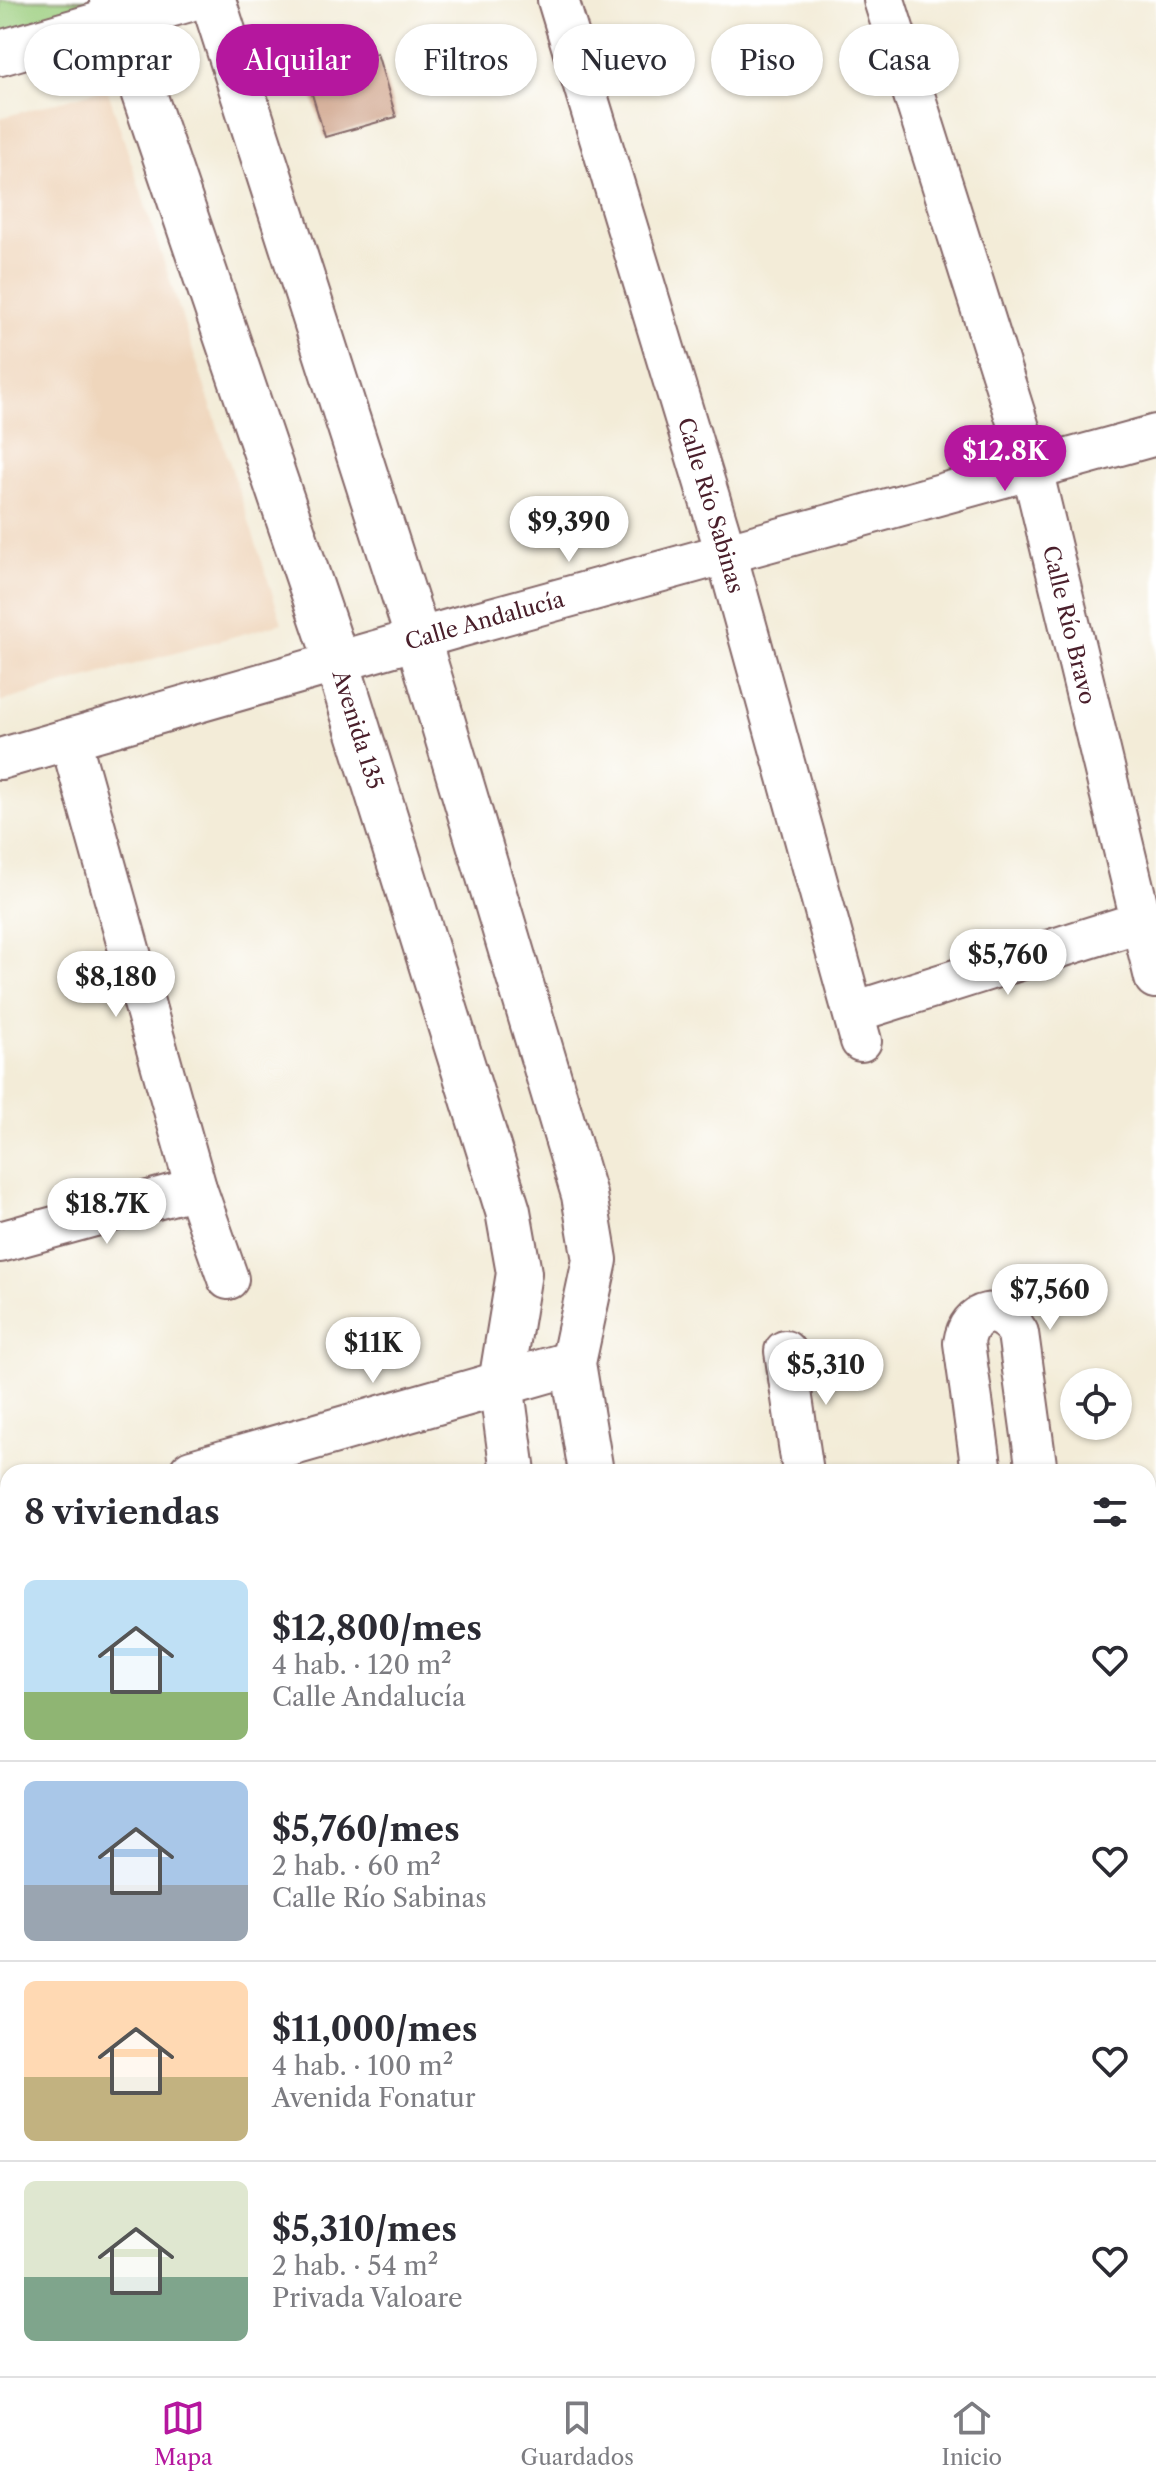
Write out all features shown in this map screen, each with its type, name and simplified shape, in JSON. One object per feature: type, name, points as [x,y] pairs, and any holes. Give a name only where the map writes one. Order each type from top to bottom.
[{"type":"main road","points":[[0,53],[115,9],[186,0]]},
{"type":"main road","points":[[213,0],[418,639],[584,1195],[595,1260],[573,1363],[590,1464]]},
{"type":"main road","name":"Avenida 135","points":[[115,9],[337,662],[508,1211],[519,1273],[501,1383],[512,1464]]},
{"type":"main road","points":[[220,1464],[573,1363]]},
{"type":"street","name":"Calle Río Sabinas","points":[[558,0],[726,553],[857,1026],[1143,921]]},
{"type":"street","name":"Calle Río Bravo","points":[[884,0],[1032,469],[1155,978]]},
{"type":"street","name":"Calle Andalucía","points":[[0,759],[418,639],[1156,435]]},
{"type":"street","points":[[70,739],[196,1188],[228,1279]]},
{"type":"street","points":[[0,1242],[196,1188]]},
{"type":"street","points":[[981,1464],[964,1343],[967,1326],[977,1317],[995,1313],[1010,1320],[1018,1333],[1036,1464]]},
{"type":"street","points":[[785,1351],[802,1464]]},
{"type":"shaded area","points":[[78,96],[110,96],[282,623],[0,702],[0,118]]},
{"type":"green space","points":[[0,0],[96,0],[98,8],[50,24],[24,24],[24,33],[0,41]]},
{"type":"building","points":[[379,60],[396,117],[325,137],[313,96],[379,96]]}]
